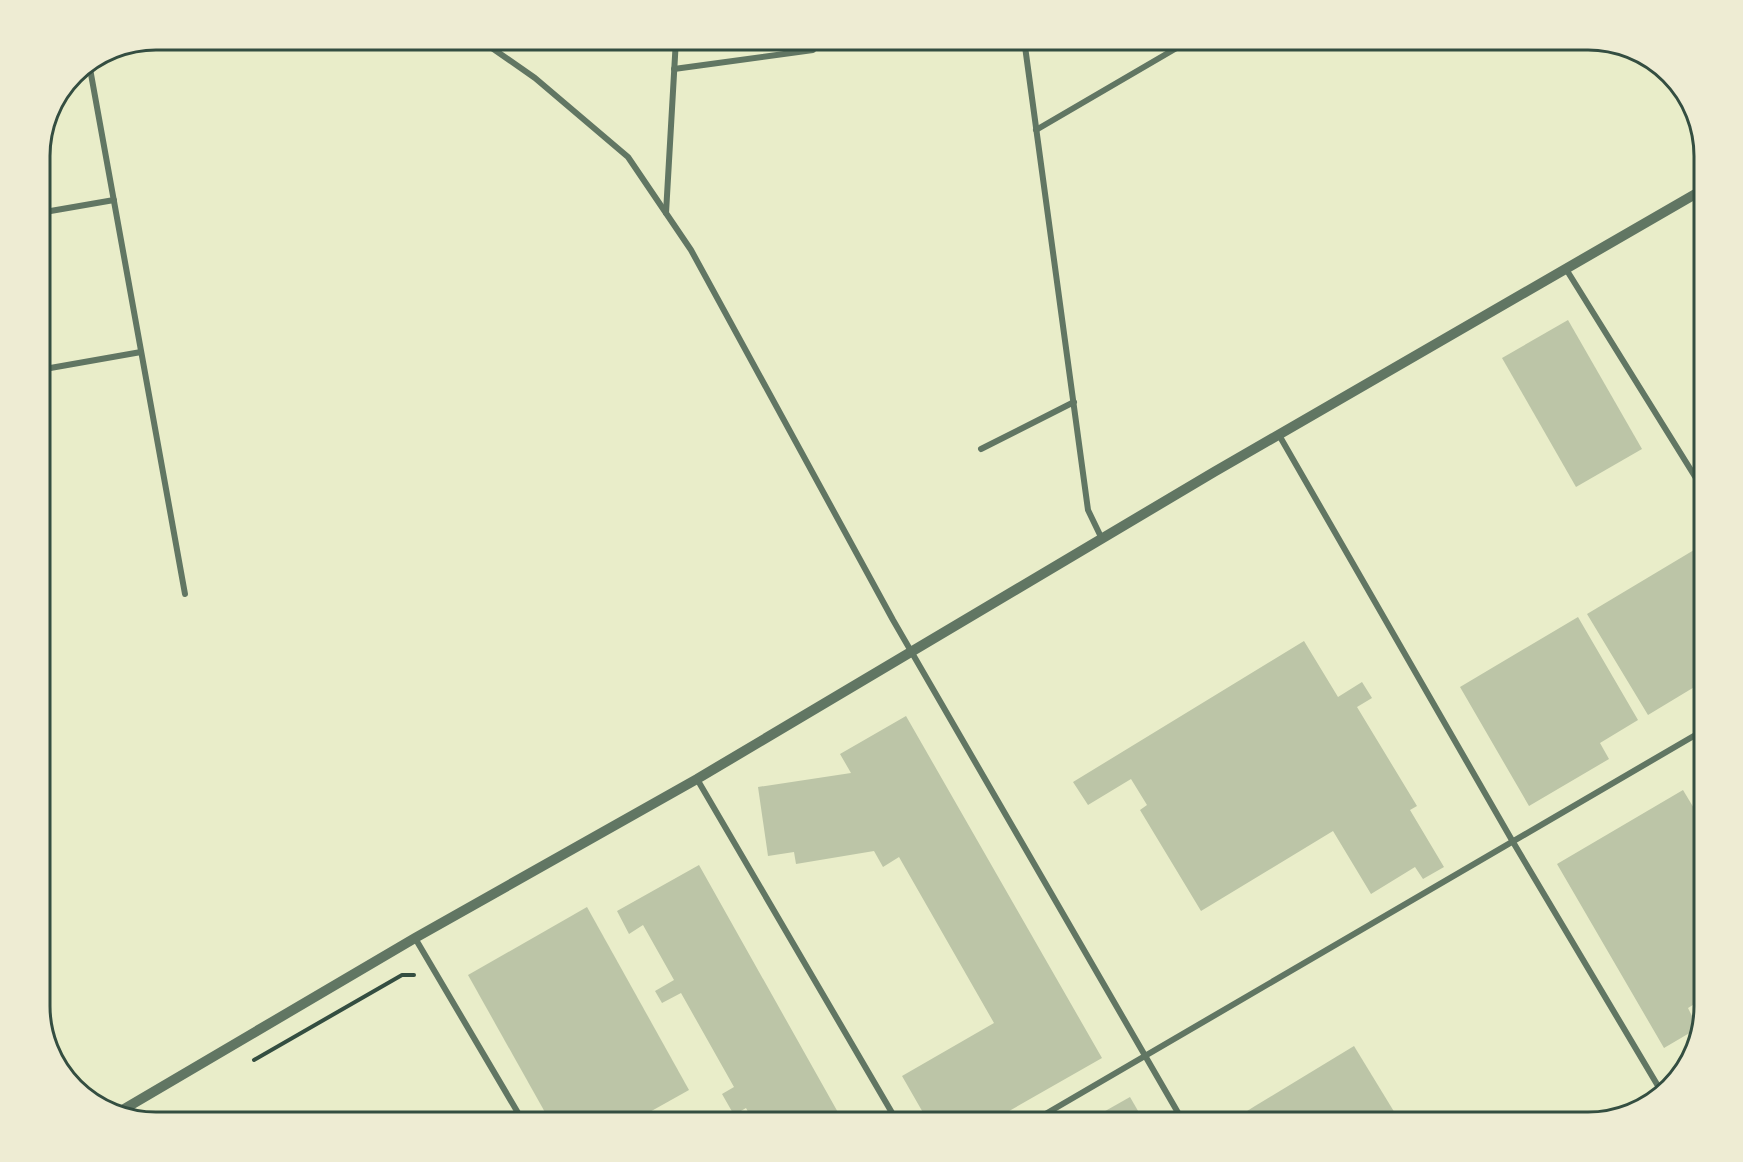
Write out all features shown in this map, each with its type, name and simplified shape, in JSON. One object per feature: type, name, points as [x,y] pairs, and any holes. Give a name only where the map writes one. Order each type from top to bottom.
[{"type":"street","points":[[495,50],[534,78],[628,157],[691,250],[911,651],[1178,1112]]},
{"type":"street","points":[[666,213],[675,50]]},
{"type":"street","points":[[674,69],[813,50]]},
{"type":"street","points":[[1025,50],[1088,510],[1102,539]]},
{"type":"street","points":[[1036,130],[1173,50]]},
{"type":"street","points":[[91,72],[185,594]]},
{"type":"street","points":[[125,1108],[415,938],[697,779],[1279,435],[1694,195]]},
{"type":"street","points":[[50,211],[114,200]]},
{"type":"street","points":[[1566,269],[1694,475]]},
{"type":"street","points":[[50,368],[141,351]]},
{"type":"street","points":[[981,449],[1074,402]]},
{"type":"street","points":[[1279,435],[1513,842],[1658,1085]]},
{"type":"street","points":[[1049,1112],[1694,736]]},
{"type":"street","points":[[697,779],[892,1112]]},
{"type":"street","points":[[415,938],[518,1112]]},
{"type":"path","points":[[249,1062],[402,975],[414,975]]},
{"type":"building","points":[[1568,320],[1642,449],[1576,487],[1502,358]]},
{"type":"building","points":[[1694,550],[1694,687],[1648,715],[1587,614]]},
{"type":"building","points":[[1578,617],[1638,720],[1600,743],[1609,759],[1529,806],[1460,687]]},
{"type":"building","points":[[1304,641],[1338,697],[1362,682],[1372,698],[1357,707],[1417,806],[1410,810],[1444,867],[1423,879],[1415,867],[1371,894],[1333,831],[1201,911],[1140,810],[1147,805],[1131,779],[1088,805],[1073,782]]},
{"type":"building","points":[[906,716],[1102,1058],[1007,1112],[923,1112],[902,1076],[994,1023],[899,857],[883,867],[874,851],[796,864],[794,852],[768,856],[758,787],[851,773],[840,754]]},
{"type":"building","points":[[1683,790],[1694,808],[1694,1004],[1688,1008],[1693,1018],[1690,1033],[1664,1048],[1557,864]]},
{"type":"building","points":[[699,865],[838,1112],[748,1112],[746,1108],[739,1112],[732,1112],[722,1094],[734,1087],[681,993],[662,1003],[655,991],[674,980],[643,925],[629,934],[617,911]]},
{"type":"building","points":[[587,907],[689,1090],[650,1112],[545,1112],[468,975]]},
{"type":"building","points":[[1354,1046],[1394,1112],[1245,1112]]},
{"type":"building","points":[[1130,1097],[1139,1112],[1103,1112]]}]
